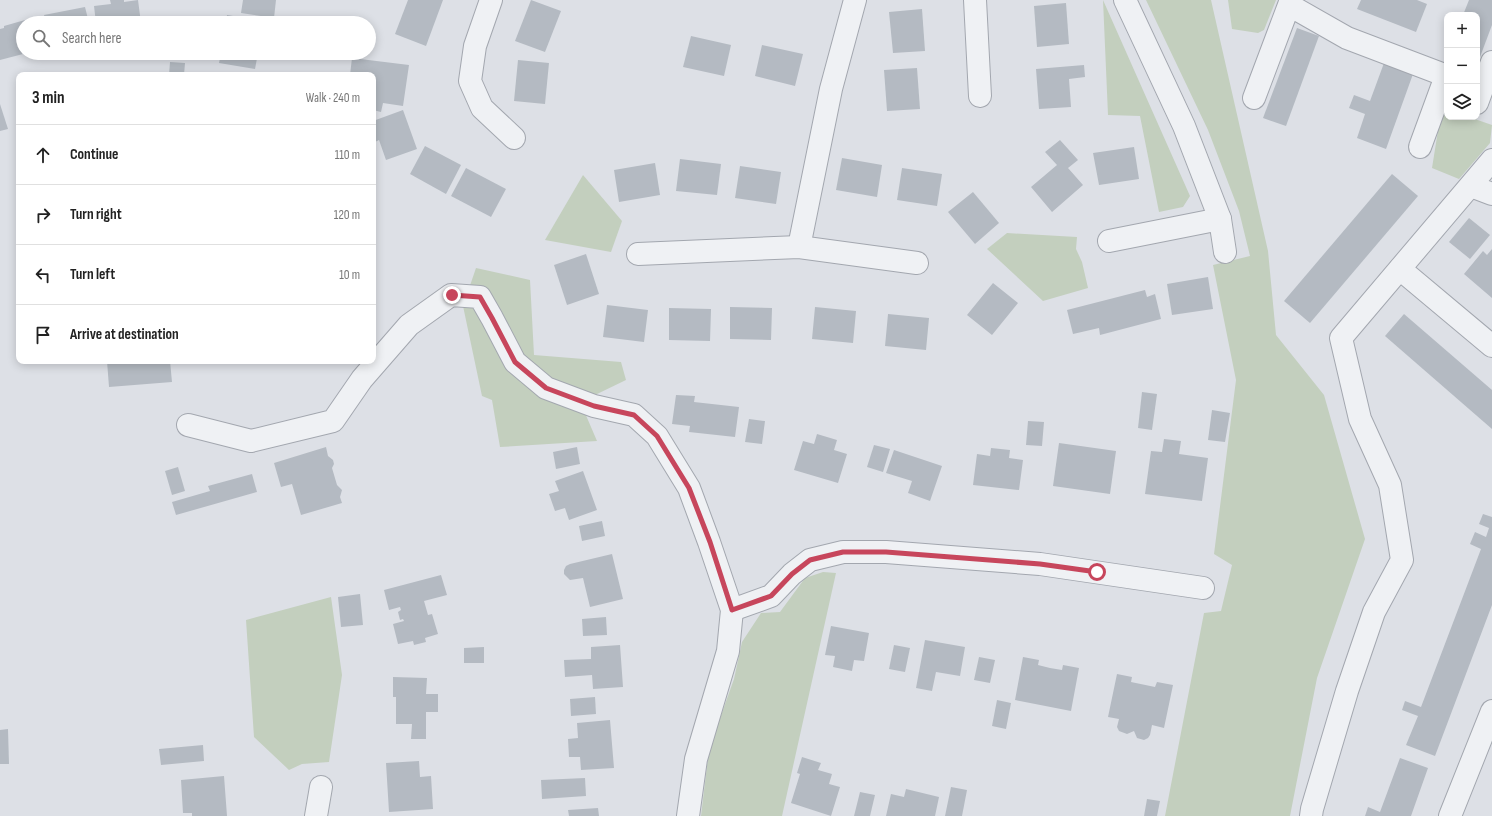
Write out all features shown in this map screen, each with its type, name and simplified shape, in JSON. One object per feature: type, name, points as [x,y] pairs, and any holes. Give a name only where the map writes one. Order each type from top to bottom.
[{"type":"street","points":[[492,0],[475,46],[470,81],[482,108],[514,138]]},
{"type":"street","points":[[799,247],[831,89],[854,0]]},
{"type":"street","points":[[975,0],[980,96]]},
{"type":"street","points":[[1125,0],[1184,126],[1220,219],[1225,252]]},
{"type":"street","points":[[1254,98],[1289,3],[1347,38],[1444,75]]},
{"type":"street","points":[[1480,92],[1492,62]]},
{"type":"street","points":[[1420,147],[1444,84]]},
{"type":"street","points":[[1480,99],[1492,112]]},
{"type":"street","points":[[1311,816],[1347,691],[1374,612],[1402,560],[1390,485],[1360,419],[1341,338],[1492,160]]},
{"type":"street","points":[[1471,186],[1492,194]]},
{"type":"street","points":[[1109,241],[1220,219]]},
{"type":"street","points":[[638,254],[799,247],[916,263]]},
{"type":"street","points":[[1400,269],[1492,346]]},
{"type":"street","points":[[376,363],[409,325],[452,295],[480,297],[515,362],[546,388],[594,406],[634,415],[657,436],[689,488],[710,542],[732,610],[728,651],[696,759],[688,816]]},
{"type":"street","points":[[188,425],[251,440],[333,421],[362,379],[375,364]]},
{"type":"street","points":[[732,610],[771,596],[792,574],[810,560],[843,552],[886,552],[1040,564],[1203,588]]},
{"type":"street","points":[[1450,816],[1492,711]]},
{"type":"street","points":[[316,816],[321,787]]},
{"type":"green space","points":[[1103,0],[1190,196],[1183,207],[1159,212],[1140,116],[1108,115]]},
{"type":"green space","points":[[1146,0],[1211,0],[1268,251],[1276,335],[1324,395],[1365,539],[1317,678],[1290,816],[1165,816],[1204,613],[1221,611],[1232,565],[1214,554],[1236,380],[1213,265],[1250,256],[1239,211],[1208,130]]},
{"type":"green space","points":[[1228,0],[1276,0],[1264,30],[1258,33],[1232,29]]},
{"type":"green space","points":[[1444,113],[1444,120],[1478,120],[1492,125],[1490,143],[1459,179],[1432,168],[1440,118]]},
{"type":"green space","points":[[583,175],[622,221],[611,252],[545,240]]},
{"type":"green space","points":[[1007,233],[1077,237],[1076,249],[1082,262],[1088,288],[1043,301],[987,249]]},
{"type":"green space","points":[[476,268],[530,280],[534,355],[621,362],[626,380],[595,395],[585,413],[597,441],[500,447],[492,400],[482,396],[463,306]]},
{"type":"green space","points":[[823,572],[836,573],[782,816],[701,816],[709,749],[734,679],[742,642],[761,613],[780,612],[805,578]]},
{"type":"green space","points":[[331,597],[342,675],[329,762],[302,764],[289,770],[254,737],[246,620]]},
{"type":"building","points":[[110,0],[124,0],[124,2],[138,0],[140,16],[95,16],[94,6],[111,4]]},
{"type":"building","points":[[243,0],[276,0],[274,16],[261,16],[241,13]]},
{"type":"building","points":[[408,0],[443,0],[426,46],[395,34]]},
{"type":"building","points":[[531,0],[561,11],[545,52],[515,41]]},
{"type":"building","points":[[1361,0],[1417,0],[1427,4],[1416,32],[1357,9]]},
{"type":"building","points":[[1469,0],[1492,0],[1492,25],[1480,57],[1480,12],[1464,12]]},
{"type":"building","points":[[1066,3],[1069,44],[1037,47],[1034,6]]},
{"type":"building","points":[[85,7],[87,16],[44,16]]},
{"type":"building","points":[[922,9],[925,51],[893,53],[889,12]]},
{"type":"building","points":[[16,23],[16,56],[0,60],[0,29],[4,28],[4,26]]},
{"type":"building","points":[[1297,28],[1319,36],[1286,126],[1263,118]]},
{"type":"building","points":[[691,36],[731,45],[724,76],[683,67]]},
{"type":"building","points":[[762,45],[803,54],[795,86],[755,76]]},
{"type":"building","points":[[220,60],[257,60],[255,69],[219,63]]},
{"type":"building","points":[[352,60],[368,60],[409,65],[403,106],[383,103],[381,112],[376,111],[376,72],[350,72]]},
{"type":"building","points":[[518,60],[549,63],[545,104],[514,101]]},
{"type":"building","points":[[170,62],[185,63],[184,72],[169,72]]},
{"type":"building","points":[[1384,63],[1413,74],[1386,149],[1357,138],[1365,114],[1349,108],[1354,95],[1370,101]]},
{"type":"building","points":[[1084,65],[1085,77],[1069,79],[1071,107],[1039,109],[1036,69]]},
{"type":"building","points":[[917,68],[920,109],[887,111],[884,70]]},
{"type":"building","points":[[0,104],[8,129],[0,131]]},
{"type":"building","points":[[403,110],[417,149],[386,160],[379,140],[376,142],[376,120]]},
{"type":"building","points":[[1060,140],[1078,160],[1068,168],[1083,185],[1052,212],[1031,187],[1057,165],[1045,152]]},
{"type":"building","points":[[425,146],[461,165],[446,194],[410,174]]},
{"type":"building","points":[[1134,147],[1139,179],[1099,185],[1093,153]]},
{"type":"building","points":[[842,158],[882,165],[877,197],[836,190]]},
{"type":"building","points":[[680,159],[721,164],[717,195],[676,191]]},
{"type":"building","points":[[655,163],[660,195],[619,202],[614,170]]},
{"type":"building","points":[[740,166],[781,172],[776,204],[735,198]]},
{"type":"building","points":[[466,168],[506,189],[491,217],[451,196]]},
{"type":"building","points":[[902,168],[942,174],[937,206],[897,200]]},
{"type":"building","points":[[1392,174],[1418,196],[1310,323],[1284,301]]},
{"type":"building","points":[[973,192],[999,223],[975,244],[948,212]]},
{"type":"building","points":[[1469,218],[1490,235],[1470,259],[1449,242]]},
{"type":"building","points":[[1492,249],[1492,298],[1464,274],[1483,251],[1487,255]]},
{"type":"building","points":[[586,254],[599,294],[567,305],[554,265]]},
{"type":"building","points":[[1208,277],[1213,309],[1172,315],[1167,284]]},
{"type":"building","points":[[993,283],[1018,303],[992,335],[967,315]]},
{"type":"building","points":[[1145,290],[1147,297],[1155,294],[1161,319],[1100,335],[1099,328],[1073,334],[1067,310]]},
{"type":"building","points":[[607,305],[648,310],[644,342],[603,337]]},
{"type":"building","points":[[730,307],[772,308],[771,340],[730,339]]},
{"type":"building","points":[[815,307],[856,311],[853,343],[812,339]]},
{"type":"building","points":[[669,308],[711,309],[710,341],[669,340]]},
{"type":"building","points":[[888,314],[929,318],[926,350],[885,346]]},
{"type":"building","points":[[1404,314],[1492,390],[1492,429],[1385,336]]},
{"type":"building","points":[[107,364],[170,364],[172,382],[109,387]]},
{"type":"building","points":[[1142,392],[1157,394],[1152,430],[1138,428]]},
{"type":"building","points":[[676,395],[695,396],[694,402],[739,407],[735,437],[689,432],[690,426],[672,424]]},
{"type":"building","points":[[1212,410],[1230,413],[1225,442],[1208,440]]},
{"type":"building","points":[[749,419],[765,421],[762,444],[745,442]]},
{"type":"building","points":[[1028,421],[1044,422],[1042,446],[1026,445]]},
{"type":"building","points":[[817,434],[837,440],[834,450],[847,454],[838,483],[794,470],[803,441],[814,444]]},
{"type":"building","points":[[1164,439],[1181,441],[1179,454],[1208,458],[1202,501],[1145,494],[1151,451],[1162,452]]},
{"type":"building","points":[[1059,443],[1116,451],[1110,494],[1053,486]]},
{"type":"building","points":[[874,445],[890,449],[883,472],[867,467]]},
{"type":"building","points":[[326,447],[328,456],[333,460],[334,464],[332,468],[337,485],[342,490],[340,497],[342,503],[301,515],[292,484],[281,487],[274,463]]},
{"type":"building","points":[[577,447],[580,464],[556,469],[553,452]]},
{"type":"building","points":[[991,448],[1010,450],[1009,458],[1023,460],[1019,490],[973,485],[977,454],[990,456]]},
{"type":"building","points":[[894,450],[942,466],[930,501],[908,493],[912,481],[886,473]]},
{"type":"building","points":[[178,467],[185,491],[172,495],[165,471]]},
{"type":"building","points":[[583,471],[597,510],[569,520],[565,508],[555,511],[549,494],[559,491],[555,481]]},
{"type":"building","points":[[252,474],[257,492],[176,515],[172,502],[210,491],[208,486]]},
{"type":"building","points":[[1483,514],[1492,517],[1492,605],[1435,756],[1406,745],[1418,716],[1402,710],[1405,701],[1421,707],[1481,549],[1470,544],[1475,532],[1486,537],[1489,528],[1479,524]]},
{"type":"building","points":[[602,521],[605,536],[582,541],[579,526]]},
{"type":"building","points":[[612,554],[623,599],[590,607],[583,578],[570,580],[564,574],[564,570],[566,566],[570,564]]},
{"type":"building","points":[[441,575],[447,595],[424,601],[428,615],[432,614],[438,634],[425,638],[426,642],[414,645],[413,641],[398,644],[393,624],[404,621],[403,619],[400,620],[398,612],[401,610],[400,607],[389,610],[384,590]]},
{"type":"building","points":[[360,594],[363,625],[341,627],[338,597]]},
{"type":"building","points":[[606,617],[607,635],[583,636],[582,619]]},
{"type":"building","points":[[831,626],[869,633],[864,661],[854,660],[852,671],[833,667],[835,656],[825,655]]},
{"type":"building","points":[[925,640],[965,647],[960,676],[936,672],[932,691],[916,688]]},
{"type":"building","points":[[620,645],[623,687],[593,689],[592,675],[565,677],[564,660],[591,659],[591,647]]},
{"type":"building","points":[[894,645],[910,648],[905,672],[889,669]]},
{"type":"building","points":[[484,647],[484,663],[464,663],[464,648]]},
{"type":"building","points":[[979,657],[995,660],[990,683],[974,680]]},
{"type":"building","points":[[1023,657],[1039,660],[1038,665],[1050,668],[1062,670],[1063,665],[1079,668],[1071,711],[1015,700]]},
{"type":"building","points":[[1117,674],[1132,677],[1131,682],[1155,687],[1157,682],[1173,685],[1164,728],[1152,725],[1150,735],[1144,740],[1137,738],[1134,731],[1127,734],[1119,731],[1117,727],[1119,719],[1108,717]]},
{"type":"building","points":[[393,677],[427,678],[426,694],[438,694],[438,712],[426,712],[426,739],[411,739],[412,724],[396,724],[396,697],[393,697]]},
{"type":"building","points":[[595,697],[596,714],[571,716],[570,699]]},
{"type":"building","points":[[997,700],[1011,703],[1006,729],[992,726]]},
{"type":"building","points":[[610,720],[614,768],[581,770],[580,757],[569,757],[568,739],[578,738],[577,723]]},
{"type":"building","points":[[8,729],[9,764],[0,764],[0,730]]},
{"type":"building","points":[[203,745],[204,761],[161,765],[159,749]]},
{"type":"building","points":[[802,757],[821,763],[818,770],[832,774],[829,784],[840,787],[831,816],[791,803],[800,774],[797,773]]},
{"type":"building","points":[[1400,758],[1428,768],[1411,816],[1365,816],[1368,807],[1380,812]]},
{"type":"building","points":[[419,761],[420,777],[431,776],[433,809],[389,812],[386,763]]},
{"type":"building","points":[[224,776],[227,816],[192,816],[192,813],[183,813],[181,780]]},
{"type":"building","points":[[585,778],[586,796],[542,799],[541,780]]},
{"type":"building","points":[[951,787],[967,790],[962,816],[945,816]]},
{"type":"building","points":[[906,789],[939,797],[935,816],[886,816],[891,794],[904,797]]},
{"type":"building","points":[[860,792],[875,795],[870,816],[854,816]]},
{"type":"building","points":[[1147,799],[1160,801],[1157,816],[1144,816]]},
{"type":"building","points":[[598,808],[599,816],[569,816],[568,810]]},
{"type":"route","points":[[452,295],[480,297],[515,362],[546,388],[594,406],[634,415],[657,436],[689,488],[710,542],[732,610],[771,596],[792,574],[810,560],[843,552],[886,552],[1040,564],[1097,572]]}]
